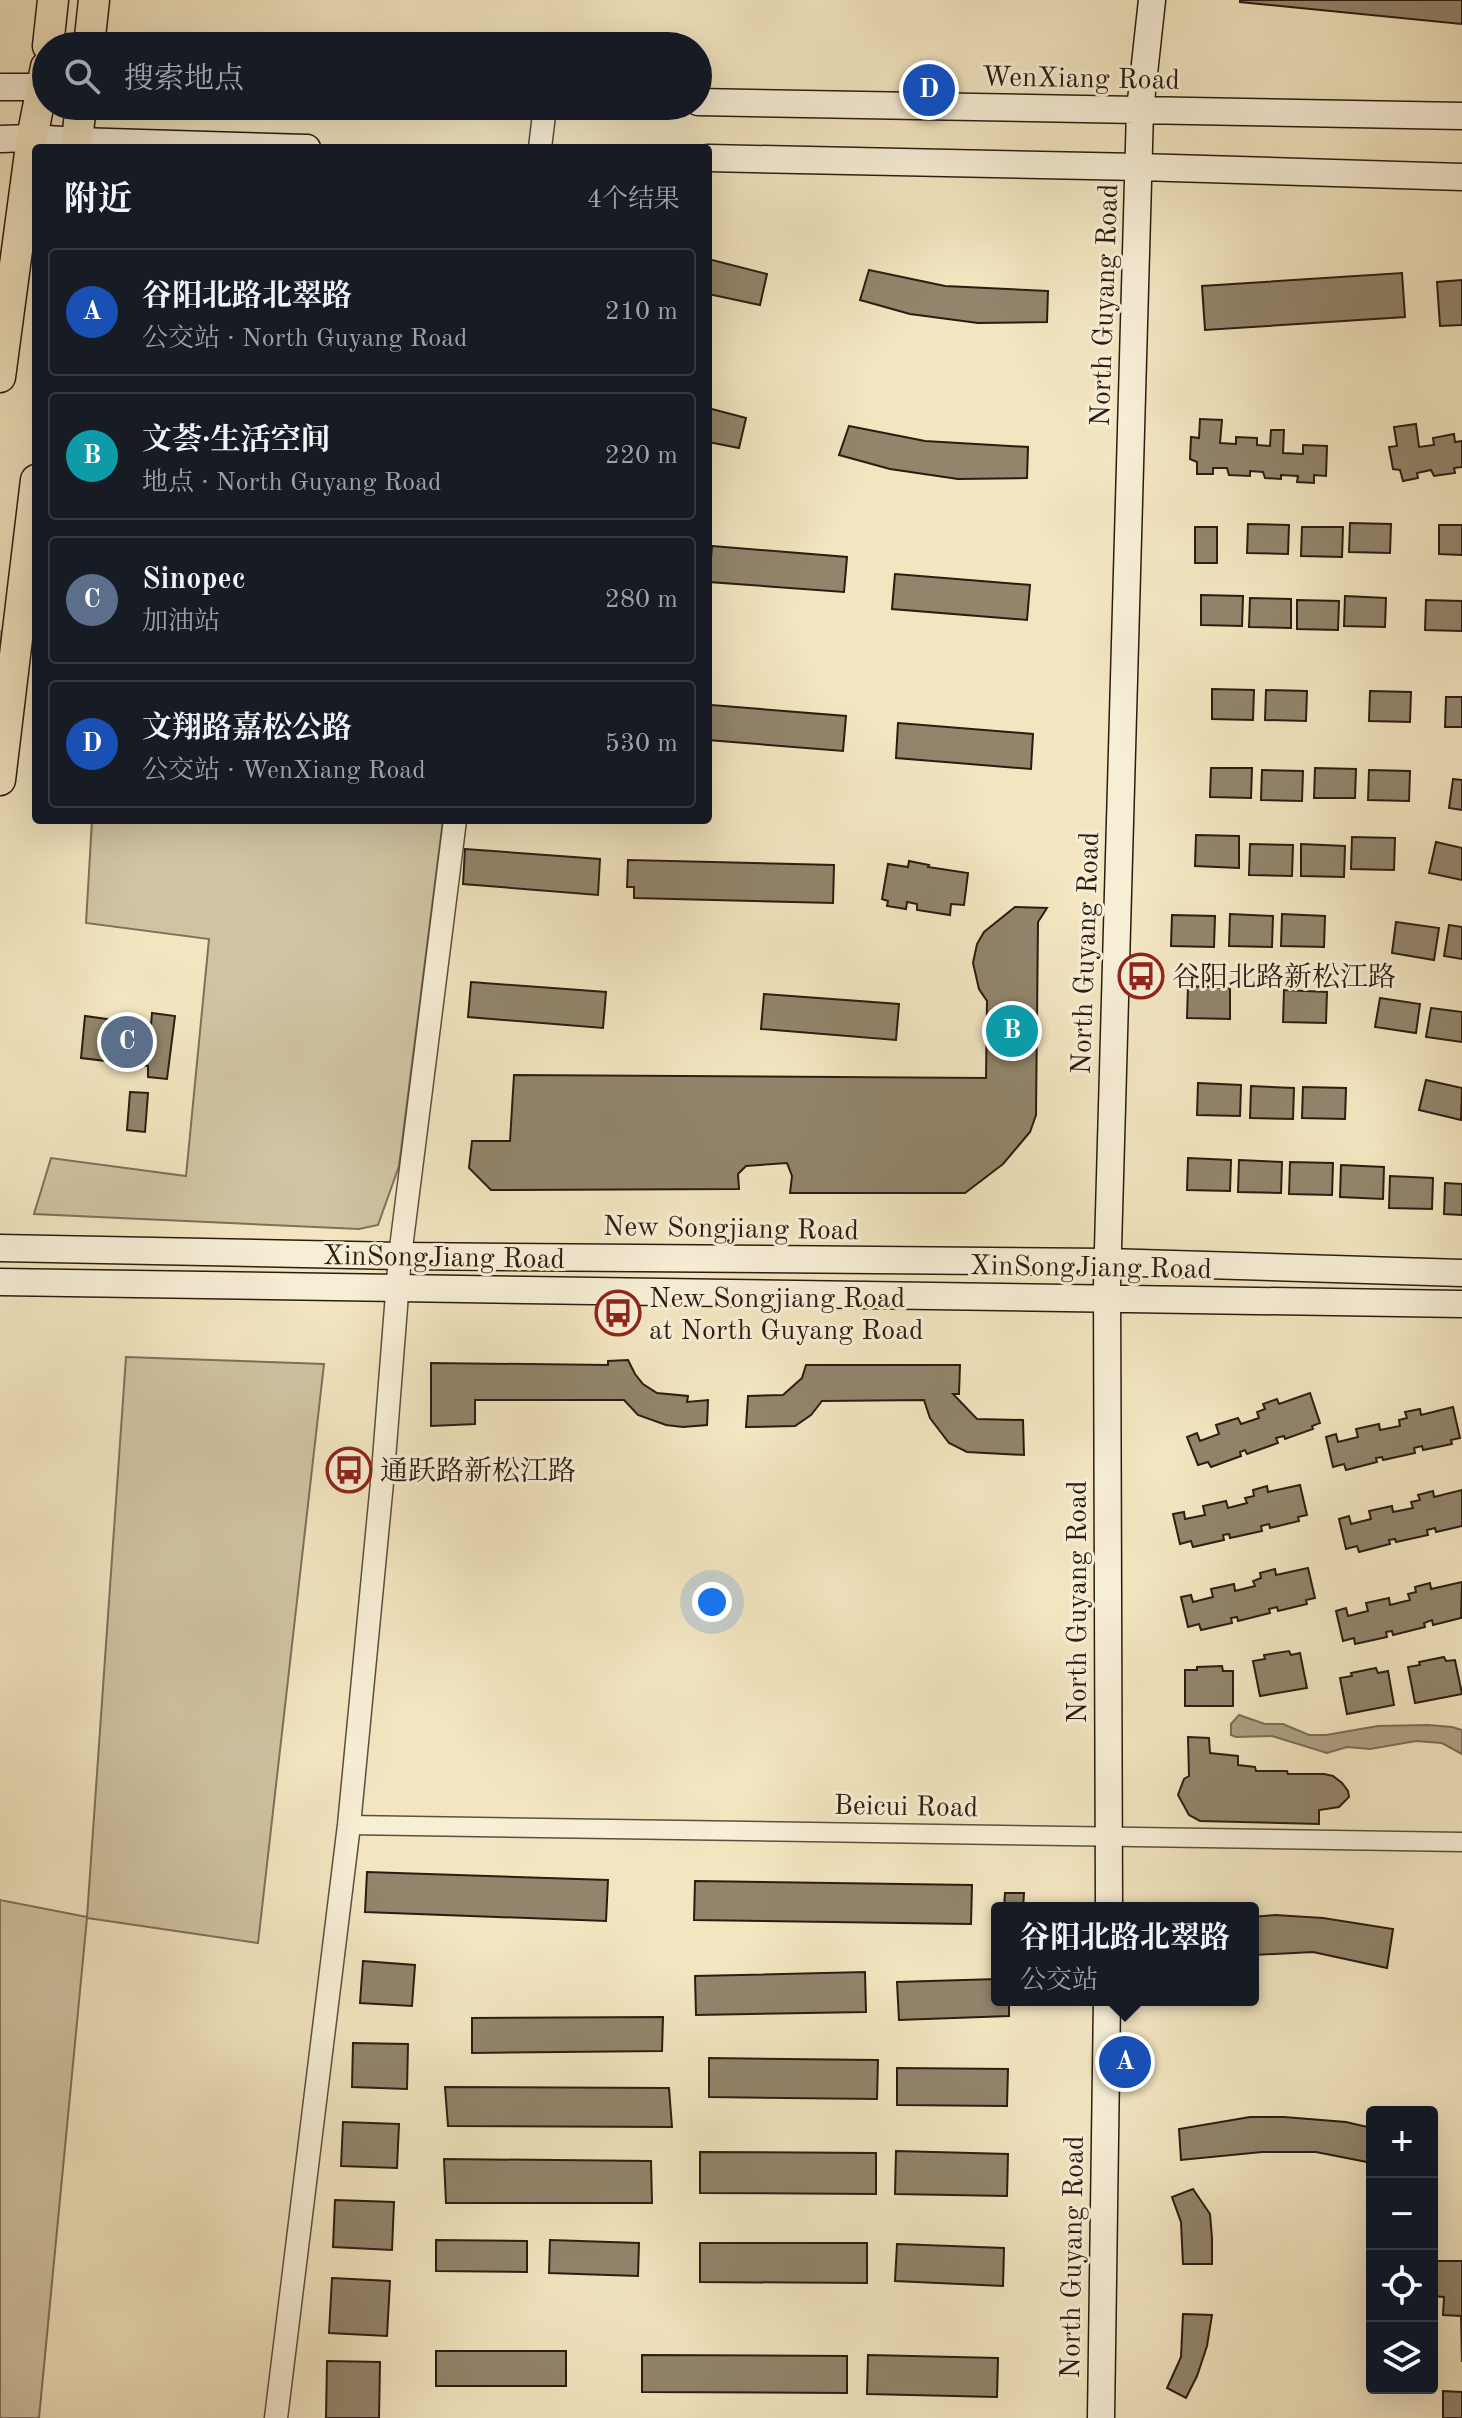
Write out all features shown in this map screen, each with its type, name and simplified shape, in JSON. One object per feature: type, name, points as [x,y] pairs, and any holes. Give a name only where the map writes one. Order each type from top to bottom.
[{"type":"main road","points":[[50,32],[53,0]]},
{"type":"main road","points":[[91,32],[94,0]]},
{"type":"main road","name":"North Guyang Road","points":[[1109,1902],[1107,1262],[1140,110],[1152,0]]},
{"type":"main road","points":[[0,87],[32,82]]},
{"type":"main road","name":"WenXiang Road","points":[[712,102],[1462,116]]},
{"type":"main road","points":[[0,377],[36,120]]},
{"type":"main road","points":[[77,144],[80,120]]},
{"type":"main road","points":[[0,139],[32,138],[71,144]]},
{"type":"main road","points":[[712,158],[1462,177]]},
{"type":"main road","points":[[0,780],[32,513]]},
{"type":"main road","name":"New Songjiang Road","points":[[0,1248],[400,1256],[1107,1262],[1462,1273]]},
{"type":"main road","name":"XinSongJiang Road","points":[[0,1282],[1462,1304]]},
{"type":"main road","name":"North Guyang Road","points":[[1101,2418],[1107,2006]]},
{"type":"street","points":[[540,144],[543,120]]},
{"type":"street","points":[[276,2418],[349,1825],[400,1256],[454,824]]},
{"type":"street","name":"Beicui Road","points":[[349,1825],[1462,1842]]},
{"type":"shaded area","points":[[92,824],[442,824],[399,1166],[378,1225],[359,1229],[34,1214],[51,1158],[186,1176],[209,939],[86,923]]},
{"type":"shaded area","points":[[126,1357],[324,1364],[258,1943],[87,1918],[39,2418],[0,2418],[0,1900],[87,1917]]},
{"type":"shaded area","points":[[1239,1715],[1265,1724],[1283,1724],[1309,1735],[1378,1726],[1452,1727],[1462,1730],[1462,1754],[1442,1743],[1416,1741],[1370,1749],[1347,1747],[1327,1753],[1272,1736],[1231,1735],[1231,1724]]},
{"type":"building","points":[[1462,0],[1462,24],[1240,2]]},
{"type":"building","points":[[712,260],[767,274],[760,305],[712,295]]},
{"type":"building","points":[[869,270],[945,286],[1048,291],[1047,322],[978,323],[910,314],[860,300]]},
{"type":"building","points":[[1402,273],[1405,317],[1205,330],[1202,286]]},
{"type":"building","points":[[1462,280],[1462,325],[1440,326],[1437,282]]},
{"type":"building","points":[[712,409],[746,418],[739,448],[712,443]]},
{"type":"building","points":[[1200,419],[1222,420],[1220,443],[1236,444],[1236,437],[1257,438],[1257,445],[1270,446],[1271,430],[1284,430],[1283,453],[1303,454],[1303,445],[1327,446],[1326,476],[1314,475],[1314,483],[1297,482],[1298,476],[1265,478],[1263,472],[1250,471],[1250,476],[1229,475],[1227,468],[1213,468],[1213,474],[1197,474],[1197,462],[1190,459],[1191,437],[1199,438]]},
{"type":"building","points":[[1416,424],[1419,447],[1434,445],[1433,438],[1454,434],[1455,442],[1462,441],[1462,467],[1454,468],[1455,473],[1434,476],[1431,470],[1417,473],[1418,478],[1403,481],[1400,470],[1393,469],[1389,447],[1397,446],[1394,427]]},
{"type":"building","points":[[849,426],[925,441],[1028,447],[1027,478],[958,479],[890,469],[839,455]]},
{"type":"building","points":[[1350,523],[1391,524],[1390,553],[1349,552]]},
{"type":"building","points":[[1248,524],[1289,525],[1288,554],[1247,553]]},
{"type":"building","points":[[1439,525],[1462,525],[1462,555],[1439,554]]},
{"type":"building","points":[[1195,527],[1217,527],[1217,563],[1195,563]]},
{"type":"building","points":[[1302,527],[1343,527],[1342,557],[1301,556]]},
{"type":"building","points":[[712,546],[847,557],[844,592],[712,582]]},
{"type":"building","points":[[895,574],[1030,585],[1027,620],[892,609]]},
{"type":"building","points":[[1201,595],[1243,596],[1242,626],[1201,625]]},
{"type":"building","points":[[1345,596],[1386,598],[1385,627],[1344,626]]},
{"type":"building","points":[[1250,598],[1291,599],[1291,628],[1249,627]]},
{"type":"building","points":[[1297,600],[1339,601],[1338,630],[1297,629]]},
{"type":"building","points":[[1426,600],[1462,601],[1462,631],[1425,630]]},
{"type":"building","points":[[1212,689],[1254,690],[1253,720],[1212,719]]},
{"type":"building","points":[[1266,690],[1307,691],[1306,721],[1265,720]]},
{"type":"building","points":[[1370,691],[1411,692],[1410,722],[1369,721]]},
{"type":"building","points":[[1446,697],[1462,697],[1462,727],[1445,727]]},
{"type":"building","points":[[712,705],[846,716],[843,751],[712,740]]},
{"type":"building","points":[[898,723],[1033,734],[1031,769],[896,758]]},
{"type":"building","points":[[1211,768],[1252,768],[1251,798],[1210,797]]},
{"type":"building","points":[[1315,768],[1356,769],[1355,798],[1314,798]]},
{"type":"building","points":[[1262,770],[1303,771],[1302,801],[1261,800]]},
{"type":"building","points":[[1369,770],[1410,771],[1409,801],[1368,800]]},
{"type":"building","points":[[1453,779],[1462,780],[1462,810],[1449,808]]},
{"type":"building","points":[[1196,835],[1239,836],[1239,868],[1195,866]]},
{"type":"building","points":[[1352,837],[1395,838],[1394,870],[1351,869]]},
{"type":"building","points":[[1436,842],[1462,848],[1462,880],[1429,873]]},
{"type":"building","points":[[1250,844],[1293,845],[1292,876],[1249,875]]},
{"type":"building","points":[[1301,844],[1345,846],[1344,877],[1301,876]]},
{"type":"building","points":[[465,849],[600,859],[598,895],[463,884]]},
{"type":"building","points":[[628,860],[834,865],[833,903],[634,898],[634,887],[627,887]]},
{"type":"building","points":[[909,861],[968,873],[964,905],[951,904],[950,915],[917,910],[917,904],[907,902],[906,909],[887,906],[888,901],[882,899],[888,864],[908,867]]},
{"type":"building","points":[[1015,907],[1047,908],[1038,922],[1036,1115],[1030,1132],[1003,1164],[965,1193],[790,1193],[792,1176],[787,1163],[746,1166],[738,1174],[739,1189],[491,1190],[469,1168],[472,1141],[510,1141],[514,1075],[986,1078],[987,1001],[979,989],[973,963],[977,944],[984,932]]},
{"type":"building","points":[[1230,914],[1273,916],[1272,947],[1229,946]]},
{"type":"building","points":[[1282,914],[1325,916],[1324,947],[1281,946]]},
{"type":"building","points":[[1172,915],[1215,916],[1214,947],[1171,946]]},
{"type":"building","points":[[1396,922],[1439,928],[1434,960],[1392,953]]},
{"type":"building","points":[[1449,925],[1462,927],[1462,959],[1444,956]]},
{"type":"building","points":[[471,982],[606,992],[603,1028],[468,1017]]},
{"type":"building","points":[[1188,986],[1230,988],[1230,1019],[1187,1018]]},
{"type":"building","points":[[1284,990],[1327,992],[1326,1023],[1283,1022]]},
{"type":"building","points":[[764,994],[899,1004],[896,1040],[761,1029]]},
{"type":"building","points":[[1380,998],[1420,1004],[1416,1033],[1375,1027]]},
{"type":"building","points":[[1431,1008],[1462,1012],[1462,1042],[1426,1037]]},
{"type":"building","points":[[152,1013],[175,1016],[167,1079],[148,1077],[148,1066],[81,1058],[85,1016],[151,1025]]},
{"type":"building","points":[[1426,1080],[1462,1088],[1461,1120],[1419,1110]]},
{"type":"building","points":[[1198,1083],[1241,1085],[1240,1116],[1197,1115]]},
{"type":"building","points":[[1251,1086],[1294,1088],[1293,1119],[1250,1118]]},
{"type":"building","points":[[1303,1087],[1346,1088],[1345,1119],[1302,1118]]},
{"type":"building","points":[[130,1092],[148,1093],[145,1132],[127,1130]]},
{"type":"building","points":[[1188,1158],[1231,1160],[1230,1191],[1187,1190]]},
{"type":"building","points":[[1239,1160],[1282,1162],[1281,1193],[1238,1192]]},
{"type":"building","points":[[1290,1162],[1333,1163],[1332,1195],[1289,1194]]},
{"type":"building","points":[[1341,1165],[1384,1167],[1383,1199],[1340,1197]]},
{"type":"building","points":[[1390,1176],[1433,1178],[1432,1209],[1389,1208]]},
{"type":"building","points":[[1445,1183],[1462,1184],[1462,1215],[1444,1214]]},
{"type":"building","points":[[628,1360],[643,1384],[657,1393],[688,1396],[687,1402],[708,1400],[707,1425],[666,1425],[638,1415],[624,1400],[475,1400],[475,1424],[431,1426],[431,1363],[608,1365],[608,1361]]},
{"type":"building","points":[[806,1365],[960,1365],[959,1394],[953,1394],[977,1419],[1023,1420],[1024,1455],[967,1452],[949,1443],[930,1418],[924,1400],[822,1401],[811,1415],[795,1426],[746,1427],[748,1396],[783,1395],[802,1378]]},
{"type":"building","points":[[1310,1393],[1320,1423],[1312,1426],[1313,1429],[1285,1439],[1284,1436],[1276,1438],[1278,1443],[1247,1454],[1245,1450],[1240,1452],[1241,1456],[1211,1467],[1208,1462],[1198,1465],[1187,1437],[1197,1433],[1200,1441],[1219,1434],[1216,1425],[1238,1418],[1241,1424],[1259,1418],[1257,1412],[1265,1409],[1263,1404],[1277,1399],[1279,1404]]},
{"type":"building","points":[[1453,1407],[1460,1438],[1451,1440],[1452,1444],[1423,1450],[1422,1446],[1414,1448],[1415,1453],[1383,1460],[1382,1457],[1376,1458],[1377,1462],[1346,1470],[1344,1464],[1333,1467],[1326,1437],[1336,1434],[1338,1442],[1358,1437],[1356,1429],[1379,1424],[1380,1430],[1400,1426],[1399,1420],[1407,1418],[1405,1412],[1420,1409],[1421,1415]]},
{"type":"building","points":[[1300,1485],[1307,1515],[1298,1517],[1299,1521],[1270,1528],[1269,1524],[1261,1526],[1262,1531],[1230,1538],[1229,1534],[1223,1535],[1224,1540],[1193,1547],[1191,1541],[1180,1544],[1173,1514],[1184,1512],[1185,1519],[1205,1515],[1203,1506],[1226,1501],[1228,1508],[1247,1503],[1245,1498],[1254,1496],[1253,1490],[1267,1486],[1268,1492]]},
{"type":"building","points":[[1462,1490],[1462,1526],[1436,1532],[1435,1528],[1427,1530],[1428,1535],[1396,1542],[1395,1539],[1389,1540],[1390,1544],[1359,1552],[1357,1546],[1346,1549],[1339,1519],[1349,1516],[1351,1524],[1371,1519],[1369,1511],[1392,1506],[1393,1512],[1413,1508],[1411,1502],[1420,1500],[1418,1495],[1433,1491],[1434,1497]]},
{"type":"building","points":[[1308,1568],[1315,1598],[1306,1600],[1307,1604],[1278,1611],[1277,1607],[1269,1609],[1270,1613],[1238,1621],[1237,1617],[1231,1618],[1232,1623],[1201,1630],[1199,1624],[1188,1627],[1181,1597],[1191,1595],[1193,1602],[1213,1597],[1211,1589],[1234,1584],[1235,1591],[1255,1586],[1253,1581],[1261,1578],[1260,1573],[1275,1569],[1276,1575]]},
{"type":"building","points":[[1462,1582],[1461,1618],[1433,1625],[1432,1620],[1424,1623],[1425,1627],[1393,1635],[1392,1631],[1386,1632],[1387,1637],[1355,1644],[1354,1638],[1343,1641],[1336,1611],[1346,1608],[1348,1616],[1368,1611],[1366,1603],[1389,1598],[1390,1605],[1410,1600],[1408,1594],[1416,1592],[1415,1587],[1430,1583],[1431,1589]]},
{"type":"building","points":[[1289,1651],[1291,1655],[1300,1653],[1307,1688],[1260,1696],[1253,1661],[1265,1659],[1264,1655]]},
{"type":"building","points":[[1444,1657],[1446,1661],[1455,1660],[1462,1694],[1415,1703],[1408,1667]]},
{"type":"building","points":[[1222,1666],[1223,1671],[1233,1671],[1233,1706],[1185,1706],[1185,1670]]},
{"type":"building","points":[[1376,1668],[1378,1673],[1388,1671],[1394,1705],[1347,1714],[1340,1678]]},
{"type":"building","points":[[1188,1737],[1209,1738],[1210,1753],[1238,1756],[1238,1765],[1255,1767],[1256,1771],[1333,1776],[1342,1783],[1349,1797],[1339,1807],[1319,1810],[1319,1824],[1200,1821],[1189,1815],[1178,1795],[1184,1779],[1189,1776]]},
{"type":"building","points":[[367,1872],[608,1880],[606,1921],[365,1912]]},
{"type":"building","points":[[695,1881],[972,1885],[971,1924],[694,1920]]},
{"type":"building","points":[[1005,1893],[1024,1893],[1023,1902],[1004,1902]]},
{"type":"building","points":[[1259,1916],[1323,1918],[1393,1929],[1387,1968],[1313,1952],[1259,1955]]},
{"type":"building","points":[[363,1961],[415,1965],[412,2006],[360,2003]]},
{"type":"building","points":[[865,1972],[866,2012],[696,2015],[695,1976]]},
{"type":"building","points":[[991,1979],[991,2006],[1009,2006],[1009,2016],[899,2020],[897,1982]]},
{"type":"building","points":[[663,2017],[662,2051],[472,2053],[472,2018]]},
{"type":"building","points":[[353,2043],[408,2044],[407,2089],[352,2087]]},
{"type":"building","points":[[709,2058],[878,2060],[877,2099],[709,2097]]},
{"type":"building","points":[[897,2068],[1008,2069],[1007,2106],[897,2105]]},
{"type":"building","points":[[445,2087],[669,2088],[672,2127],[448,2126]]},
{"type":"building","points":[[1250,2117],[1346,2122],[1366,2127],[1366,2162],[1316,2152],[1262,2152],[1181,2160],[1179,2129]]},
{"type":"building","points":[[343,2122],[399,2124],[397,2168],[341,2166]]},
{"type":"building","points":[[896,2151],[1008,2154],[1007,2196],[895,2194]]},
{"type":"building","points":[[700,2152],[876,2153],[876,2194],[700,2193]]},
{"type":"building","points":[[444,2159],[651,2161],[652,2203],[446,2203]]},
{"type":"building","points":[[1193,2189],[1210,2214],[1212,2264],[1183,2264],[1181,2222],[1172,2197]]},
{"type":"building","points":[[335,2200],[394,2202],[392,2250],[333,2247]]},
{"type":"building","points":[[436,2240],[527,2241],[527,2272],[436,2271]]},
{"type":"building","points":[[550,2240],[639,2243],[638,2276],[549,2273]]},
{"type":"building","points":[[700,2243],[867,2243],[867,2283],[700,2282]]},
{"type":"building","points":[[897,2244],[1004,2248],[1003,2286],[895,2281]]},
{"type":"building","points":[[1438,2261],[1462,2261],[1462,2362],[1461,2316],[1443,2315],[1444,2297],[1438,2296]]},
{"type":"building","points":[[332,2278],[390,2281],[387,2336],[329,2333]]},
{"type":"building","points":[[1183,2314],[1212,2315],[1207,2346],[1186,2398],[1167,2388],[1181,2357]]},
{"type":"building","points":[[436,2351],[566,2351],[566,2386],[436,2386]]},
{"type":"building","points":[[642,2355],[847,2356],[847,2393],[642,2392]]},
{"type":"building","points":[[868,2355],[998,2358],[997,2397],[867,2394]]},
{"type":"building","points":[[327,2361],[380,2362],[379,2418],[326,2418]]},
{"type":"building","points":[[1443,2391],[1462,2392],[1462,2418],[1443,2418]]},
{"type":"waterway","points":[[0,640],[32,644]]},
{"type":"place","name":"文翔路嘉松公路","points":[[929,90]]},
{"type":"place","name":"谷阳北路新松江路","points":[[1141,976]]},
{"type":"place","name":"文荟·生活空间","points":[[1012,1031]]},
{"type":"place","name":"Sinopec","points":[[127,1042]]},
{"type":"place","name":"New Songjiang Road at North Guyang Road","points":[[618,1313]]},
{"type":"place","name":"通跃路新松江路","points":[[349,1470]]},
{"type":"place","name":"谷阳北路北翠路","points":[[1125,2062]]}]
